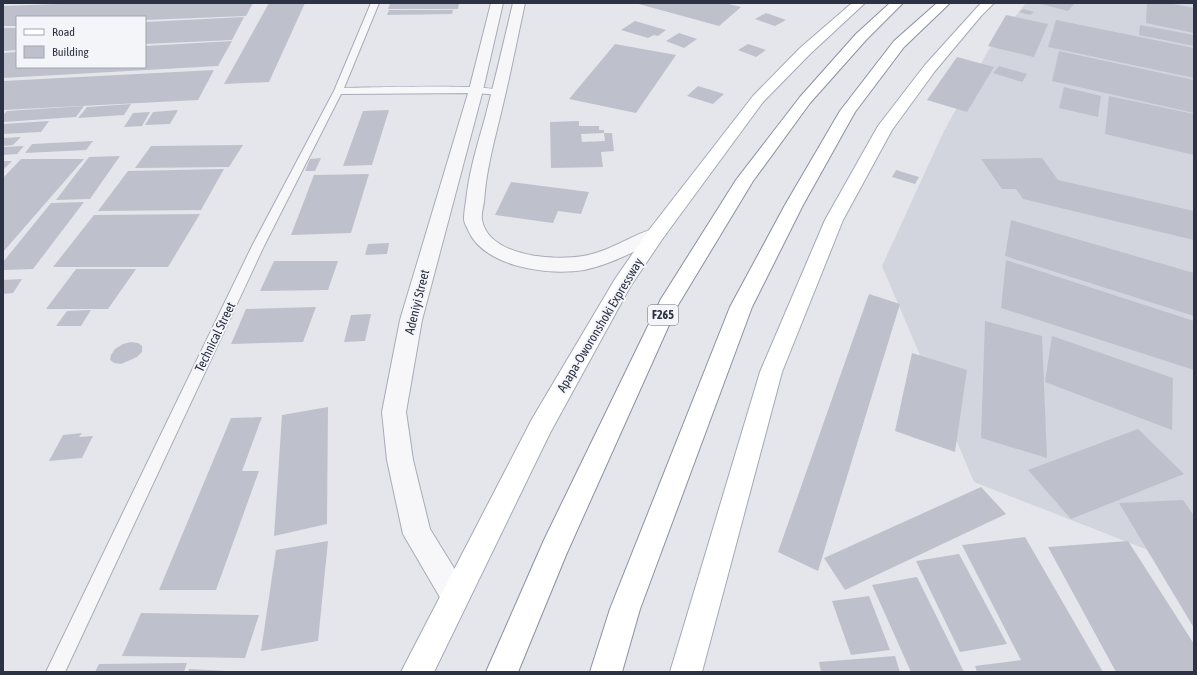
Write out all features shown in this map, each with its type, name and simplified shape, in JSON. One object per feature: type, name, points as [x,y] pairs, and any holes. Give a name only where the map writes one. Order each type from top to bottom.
[{"type":"main road","name":"Apapa-Oworonshoki Expressway","points":[[418,672],[541,426],[622,284],[656,234],[758,99],[805,51],[859,3]]},
{"type":"main road","name":"F265","points":[[502,672],[554,550],[668,304],[745,180],[805,100],[861,37],[897,3]]},
{"type":"main road","points":[[606,672],[625,609],[741,307],[794,206],[848,111],[899,44],[944,3]]},
{"type":"main road","points":[[686,672],[771,372],[834,220],[884,129],[930,68],[977,13],[988,3]]},
{"type":"street","name":"Adeniyi Street","points":[[455,596],[418,534],[400,460],[394,412],[411,320],[476,90],[497,3]]},
{"type":"street","points":[[519,3],[499,92],[477,178],[473,220],[480,236],[495,250],[510,257],[534,264],[583,263],[610,255],[656,234]]},
{"type":"lane","name":"Technical Street","points":[[55,672],[258,246],[338,90],[375,3]]},
{"type":"lane","points":[[338,90],[476,90],[499,92]]},
{"type":"shaded area","points":[[1026,3],[1194,3],[1194,568],[974,482],[882,266],[944,131],[988,51]]},
{"type":"building","points":[[86,3],[253,3],[246,16],[146,20],[146,16],[16,16],[16,26],[3,26],[3,6]]},
{"type":"building","points":[[269,3],[305,3],[269,82],[224,84]]},
{"type":"building","points":[[459,3],[458,9],[388,9],[390,4]]},
{"type":"building","points":[[635,3],[724,3],[741,7],[719,26]]},
{"type":"building","points":[[1037,3],[1075,3],[1068,11]]},
{"type":"building","points":[[1147,3],[1168,3],[1194,8],[1194,33],[1146,23]]},
{"type":"building","points":[[1023,9],[1034,12],[1030,15],[1019,12]]},
{"type":"building","points":[[389,10],[453,10],[452,14],[387,15]]},
{"type":"building","points":[[766,13],[786,20],[775,26],[755,19]]},
{"type":"building","points":[[1006,15],[1048,24],[1034,57],[988,46]]},
{"type":"building","points":[[244,17],[232,40],[146,44],[146,22]]},
{"type":"building","points":[[1056,20],[1194,48],[1194,78],[1048,47]]},
{"type":"building","points":[[635,21],[666,30],[658,36],[654,35],[648,38],[621,30]]},
{"type":"building","points":[[1140,25],[1194,35],[1194,46],[1139,35]]},
{"type":"building","points":[[3,28],[16,28],[16,50],[3,51]]},
{"type":"building","points":[[679,33],[697,39],[684,48],[666,41]]},
{"type":"building","points":[[232,41],[218,66],[3,78],[3,53],[16,52],[16,68],[146,68],[146,46]]},
{"type":"building","points":[[615,44],[676,55],[636,113],[569,99]]},
{"type":"building","points":[[748,44],[766,50],[756,57],[738,50]]},
{"type":"building","points":[[1059,51],[1194,80],[1194,113],[1052,81]]},
{"type":"building","points":[[957,57],[994,67],[967,112],[927,100]]},
{"type":"building","points":[[999,66],[1027,74],[1022,82],[993,73]]},
{"type":"building","points":[[214,70],[198,100],[3,110],[3,81]]},
{"type":"building","points":[[698,86],[724,94],[713,104],[687,96]]},
{"type":"building","points":[[1064,87],[1101,96],[1098,117],[1059,108]]},
{"type":"building","points":[[1109,96],[1194,114],[1194,155],[1105,134]]},
{"type":"building","points":[[131,104],[124,115],[78,118],[87,107]]},
{"type":"building","points":[[84,106],[76,117],[3,122],[3,115],[7,111]]},
{"type":"building","points":[[178,110],[170,124],[145,125],[153,112]]},
{"type":"building","points":[[389,110],[372,165],[343,166],[363,111]]},
{"type":"building","points":[[150,112],[142,126],[124,127],[133,113]]},
{"type":"building","points":[[49,121],[41,132],[3,134],[3,124]]},
{"type":"building","points":[[579,121],[579,126],[599,126],[599,130],[604,130],[604,133],[612,133],[614,151],[601,152],[603,167],[551,168],[550,122]],"holes":[[[604,133],[605,141],[582,142],[581,134]]]},
{"type":"building","points":[[21,137],[13,145],[3,146],[3,138]]},
{"type":"building","points":[[93,141],[86,150],[25,153],[32,144]]},
{"type":"building","points":[[243,145],[229,167],[135,168],[151,146]]},
{"type":"building","points":[[24,146],[17,154],[3,155],[3,147]]},
{"type":"building","points":[[120,156],[90,199],[56,200],[89,157]]},
{"type":"building","points":[[321,158],[315,171],[305,171],[310,159]]},
{"type":"building","points":[[1042,158],[1058,180],[1194,211],[1194,240],[1023,199],[1016,189],[1002,189],[981,159]]},
{"type":"building","points":[[21,159],[84,159],[3,252],[3,178]]},
{"type":"building","points":[[3,161],[12,161],[3,170]]},
{"type":"building","points":[[224,169],[201,210],[98,211],[128,171]]},
{"type":"building","points":[[896,170],[919,177],[915,184],[892,177]]},
{"type":"building","points":[[369,174],[351,233],[291,235],[314,175]]},
{"type":"building","points":[[511,182],[589,192],[581,214],[558,211],[553,223],[495,215]]},
{"type":"building","points":[[84,202],[33,269],[3,270],[3,262],[51,203]]},
{"type":"building","points":[[200,214],[168,267],[53,267],[94,215]]},
{"type":"building","points":[[1011,220],[1194,273],[1194,316],[1005,256]]},
{"type":"building","points":[[389,243],[387,254],[365,255],[368,244]]},
{"type":"building","points":[[1006,260],[1194,321],[1194,370],[1001,308]]},
{"type":"building","points":[[274,261],[338,261],[328,290],[260,291]]},
{"type":"building","points":[[76,269],[136,269],[108,309],[46,309]]},
{"type":"building","points":[[22,279],[13,293],[3,294],[3,280]]},
{"type":"building","points":[[869,294],[900,304],[818,571],[778,552]]},
{"type":"building","points":[[316,307],[303,342],[231,344],[246,309]]},
{"type":"building","points":[[91,310],[81,326],[56,326],[67,311]]},
{"type":"building","points":[[371,314],[365,341],[344,342],[351,315]]},
{"type":"building","points":[[985,321],[1042,336],[1047,458],[981,438]]},
{"type":"building","points":[[1052,336],[1173,378],[1172,430],[1045,382]]},
{"type":"building","points":[[131,342],[138,343],[142,346],[142,352],[137,357],[121,364],[114,363],[110,360],[115,349],[123,344]]},
{"type":"building","points":[[912,353],[967,370],[955,452],[895,431]]},
{"type":"building","points":[[328,407],[327,524],[274,536],[282,415]]},
{"type":"building","points":[[262,417],[242,471],[259,471],[216,590],[159,590],[231,418]]},
{"type":"building","points":[[1138,429],[1184,474],[1071,519],[1028,470]]},
{"type":"building","points":[[82,433],[79,437],[93,436],[82,458],[49,461],[63,435]]},
{"type":"building","points":[[981,487],[1006,514],[845,590],[824,558]]},
{"type":"building","points":[[1183,500],[1194,516],[1194,628],[1119,503]]},
{"type":"building","points":[[1025,537],[1103,672],[977,672],[975,666],[1021,660],[962,545]]},
{"type":"building","points":[[328,541],[318,641],[261,651],[276,550]]},
{"type":"building","points":[[1128,541],[1194,644],[1194,672],[1116,672],[1048,547]]},
{"type":"building","points":[[959,554],[1007,644],[960,652],[916,561]]},
{"type":"building","points":[[917,577],[964,672],[911,672],[872,585]]},
{"type":"building","points":[[869,596],[890,650],[851,655],[832,601]]},
{"type":"building","points":[[141,613],[259,615],[245,658],[122,656]]},
{"type":"building","points":[[895,656],[900,672],[821,672],[819,662]]},
{"type":"building","points":[[187,663],[184,672],[95,672],[99,664]]},
{"type":"building","points":[[189,669],[227,671],[227,672],[188,672]]}]
